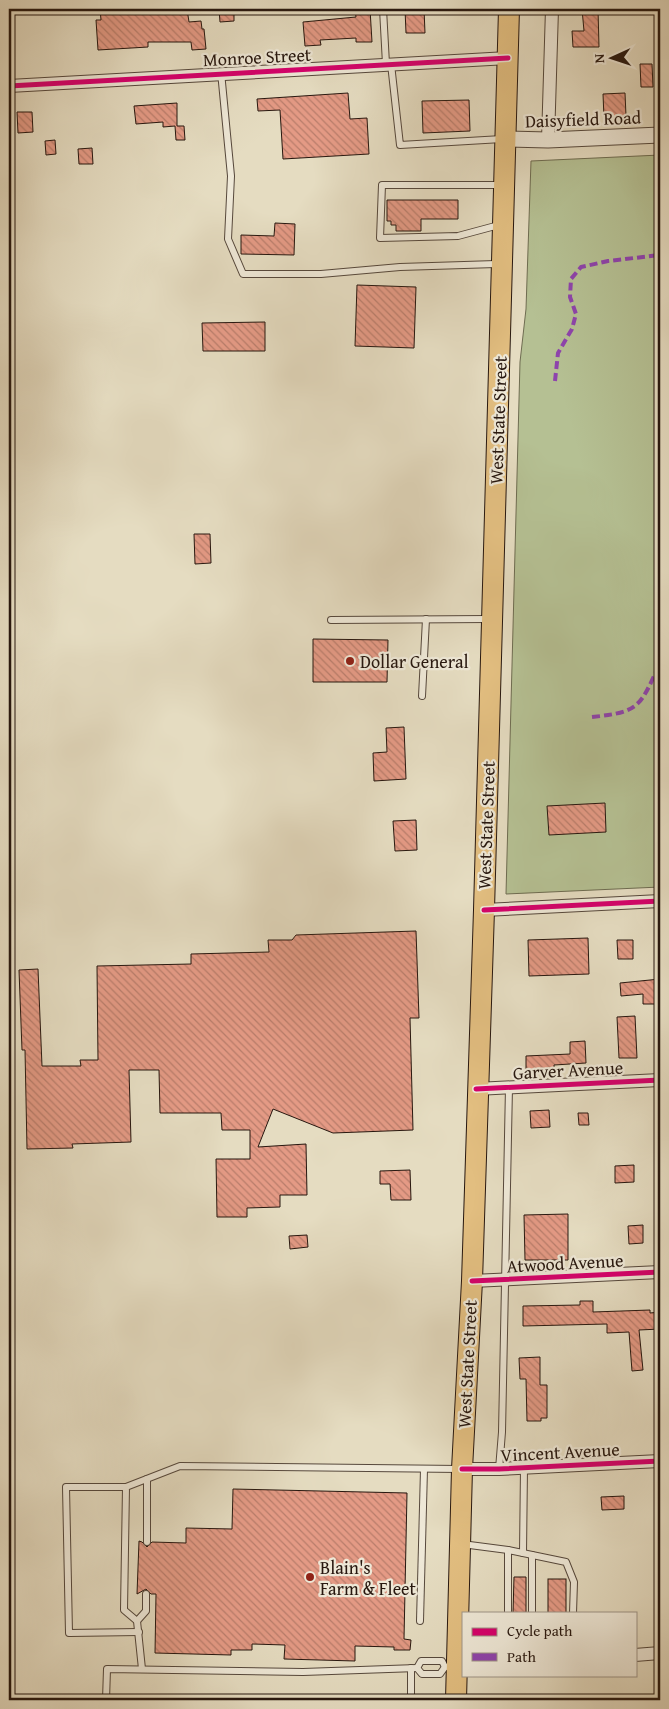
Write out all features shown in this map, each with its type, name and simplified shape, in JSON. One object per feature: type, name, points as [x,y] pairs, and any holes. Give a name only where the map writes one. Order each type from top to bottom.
[{"type":"main road","name":"West State Street","points":[[456,1700],[455,1666],[462,1469],[472,1281],[476,1089],[484,910],[509,9]]},
{"type":"street","points":[[548,140],[552,9]]},
{"type":"street","name":"Monroe Street","points":[[9,86],[221,72],[508,58]]},
{"type":"street","name":"Daisyfield Road","points":[[506,139],[548,140],[660,134]]},
{"type":"street","points":[[484,910],[660,901]]},
{"type":"street","name":"Garver Avenue","points":[[476,1089],[660,1080]]},
{"type":"street","name":"Atwood Avenue","points":[[472,1281],[660,1272]]},
{"type":"street","name":"Vincent Avenue","points":[[462,1469],[524,1468],[660,1461]]},
{"type":"street","points":[[636,1654],[660,1653]]},
{"type":"lane","points":[[383,9],[400,145],[506,139]]},
{"type":"lane","points":[[221,72],[230,176],[228,239],[243,274],[322,274],[400,267],[496,264]]},
{"type":"lane","points":[[504,224],[458,236],[380,238],[382,185],[505,185]]},
{"type":"lane","points":[[422,696],[426,619]]},
{"type":"lane","points":[[332,620],[492,619]]},
{"type":"lane","points":[[499,1469],[502,1432],[504,1280],[510,1087]]},
{"type":"lane","points":[[139,1632],[68,1632],[66,1487],[126,1487],[180,1466],[462,1469]]},
{"type":"lane","points":[[523,1553],[524,1468]]},
{"type":"lane","points":[[420,1621],[424,1469]]},
{"type":"lane","points":[[147,1479],[147,1542]]},
{"type":"lane","points":[[126,1487],[124,1610],[137,1621],[142,1669]]},
{"type":"lane","points":[[460,1544],[508,1550],[566,1562],[574,1582],[573,1612]]},
{"type":"lane","points":[[508,1550],[508,1612]]},
{"type":"lane","points":[[532,1555],[532,1612]]},
{"type":"lane","points":[[137,1621],[146,1610],[146,1594]]},
{"type":"lane","points":[[411,1700],[414,1668],[421,1661],[442,1661],[455,1666]]},
{"type":"lane","points":[[106,1700],[107,1669],[309,1672],[414,1668],[422,1674],[440,1674],[455,1666]]},
{"type":"green space","points":[[660,155],[660,887],[506,894],[520,362],[526,309],[531,161]]},
{"type":"building","points":[[100,9],[187,9],[189,22],[201,21],[202,29],[204,29],[206,49],[192,50],[191,42],[148,42],[148,47],[98,50],[96,20],[101,20]]},
{"type":"building","points":[[219,9],[234,9],[234,21],[220,22]]},
{"type":"building","points":[[355,9],[370,9],[372,42],[356,42],[356,38],[320,40],[321,45],[305,46],[303,22],[356,17]]},
{"type":"building","points":[[405,9],[424,9],[425,33],[406,33]]},
{"type":"building","points":[[582,9],[598,9],[599,47],[573,47],[572,31],[584,31]]},
{"type":"building","points":[[640,64],[652,64],[653,87],[641,87]]},
{"type":"building","points":[[348,93],[350,119],[367,118],[369,154],[283,159],[280,110],[258,111],[257,99]]},
{"type":"building","points":[[625,93],[626,116],[604,118],[603,94]]},
{"type":"building","points":[[469,100],[470,131],[423,133],[422,101]]},
{"type":"building","points":[[177,103],[177,126],[184,126],[185,140],[176,140],[175,126],[163,127],[163,122],[136,124],[134,106]]},
{"type":"building","points":[[17,112],[32,112],[33,132],[18,133]]},
{"type":"building","points":[[55,140],[56,154],[46,155],[45,141]]},
{"type":"building","points":[[92,148],[93,164],[79,164],[78,149]]},
{"type":"building","points":[[387,200],[458,200],[458,219],[421,219],[421,231],[396,231],[396,225],[391,225],[391,221],[387,221]]},
{"type":"building","points":[[275,223],[295,224],[294,255],[241,254],[241,235],[274,236]]},
{"type":"building","points":[[357,285],[416,287],[414,348],[355,346]]},
{"type":"building","points":[[265,322],[265,351],[203,351],[202,323]]},
{"type":"building","points":[[194,534],[210,534],[211,563],[195,564]]},
{"type":"building","name":"Dollar General","points":[[313,639],[388,640],[387,682],[313,682]]},
{"type":"building","points":[[404,727],[406,779],[374,781],[373,753],[387,752],[386,728]]},
{"type":"building","points":[[605,803],[606,832],[549,835],[547,806]]},
{"type":"building","points":[[416,820],[417,850],[395,851],[393,821]]},
{"type":"building","points":[[416,931],[419,1018],[410,1018],[413,1130],[333,1133],[273,1109],[258,1147],[306,1144],[307,1195],[280,1195],[280,1207],[247,1208],[247,1217],[217,1217],[216,1159],[250,1159],[250,1130],[222,1130],[221,1113],[160,1113],[159,1070],[129,1070],[131,1142],[72,1144],[73,1148],[27,1149],[25,1050],[22,1050],[19,970],[38,969],[42,1066],[81,1066],[80,1060],[98,1060],[97,966],[191,964],[191,954],[269,952],[268,940],[292,940],[296,935]]},
{"type":"building","points":[[588,938],[589,974],[529,976],[528,940]]},
{"type":"building","points":[[617,940],[633,940],[633,959],[618,959]]},
{"type":"building","points":[[660,979],[660,1004],[643,1004],[643,994],[621,996],[620,983]]},
{"type":"building","points":[[635,1016],[637,1058],[619,1058],[617,1017]]},
{"type":"building","points":[[585,1041],[586,1063],[554,1065],[554,1070],[526,1071],[526,1056],[570,1054],[570,1042]]},
{"type":"building","points":[[549,1110],[550,1127],[531,1128],[530,1111]]},
{"type":"building","points":[[578,1113],[588,1113],[589,1125],[579,1125]]},
{"type":"building","points":[[634,1165],[634,1182],[615,1183],[615,1166]]},
{"type":"building","points":[[410,1170],[411,1200],[391,1200],[390,1184],[380,1184],[380,1171]]},
{"type":"building","points":[[568,1214],[568,1260],[525,1260],[524,1215]]},
{"type":"building","points":[[643,1225],[643,1243],[629,1244],[628,1226]]},
{"type":"building","points":[[307,1235],[308,1247],[290,1249],[289,1236]]},
{"type":"building","points":[[580,1301],[593,1301],[593,1312],[650,1310],[650,1313],[660,1312],[660,1329],[639,1330],[643,1370],[632,1371],[629,1332],[607,1333],[607,1324],[523,1326],[523,1306],[580,1305]]},
{"type":"building","points":[[540,1357],[540,1385],[547,1385],[547,1418],[541,1418],[541,1421],[527,1421],[526,1379],[520,1379],[519,1358]]},
{"type":"building","points":[[233,1489],[407,1493],[404,1639],[411,1640],[410,1650],[394,1650],[394,1647],[355,1646],[355,1661],[284,1659],[285,1645],[252,1644],[252,1650],[231,1650],[231,1655],[155,1653],[156,1594],[151,1594],[146,1589],[137,1594],[139,1541],[147,1547],[152,1542],[186,1543],[186,1528],[232,1529]]},
{"type":"building","points":[[624,1496],[624,1509],[602,1510],[601,1497]]},
{"type":"building","points":[[514,1577],[526,1577],[526,1612],[513,1612]]},
{"type":"building","points":[[548,1579],[566,1579],[566,1612],[548,1612]]},
{"type":"marked path","points":[[555,381],[558,353],[572,329],[576,314],[570,297],[571,279],[581,267],[608,261],[660,255]]},
{"type":"marked path","points":[[592,717],[620,712],[630,709],[637,704],[643,698],[660,663]]},
{"type":"cycle path","points":[[9,86],[508,58]]},
{"type":"cycle path","points":[[484,910],[660,901]]},
{"type":"cycle path","points":[[476,1089],[660,1080]]},
{"type":"cycle path","points":[[472,1281],[660,1272]]},
{"type":"cycle path","points":[[462,1469],[660,1461]]},
{"type":"place","name":"Dollar General","points":[[350,661]]},
{"type":"place","name":"Blain's Farm & Fleet","points":[[310,1577]]}]
